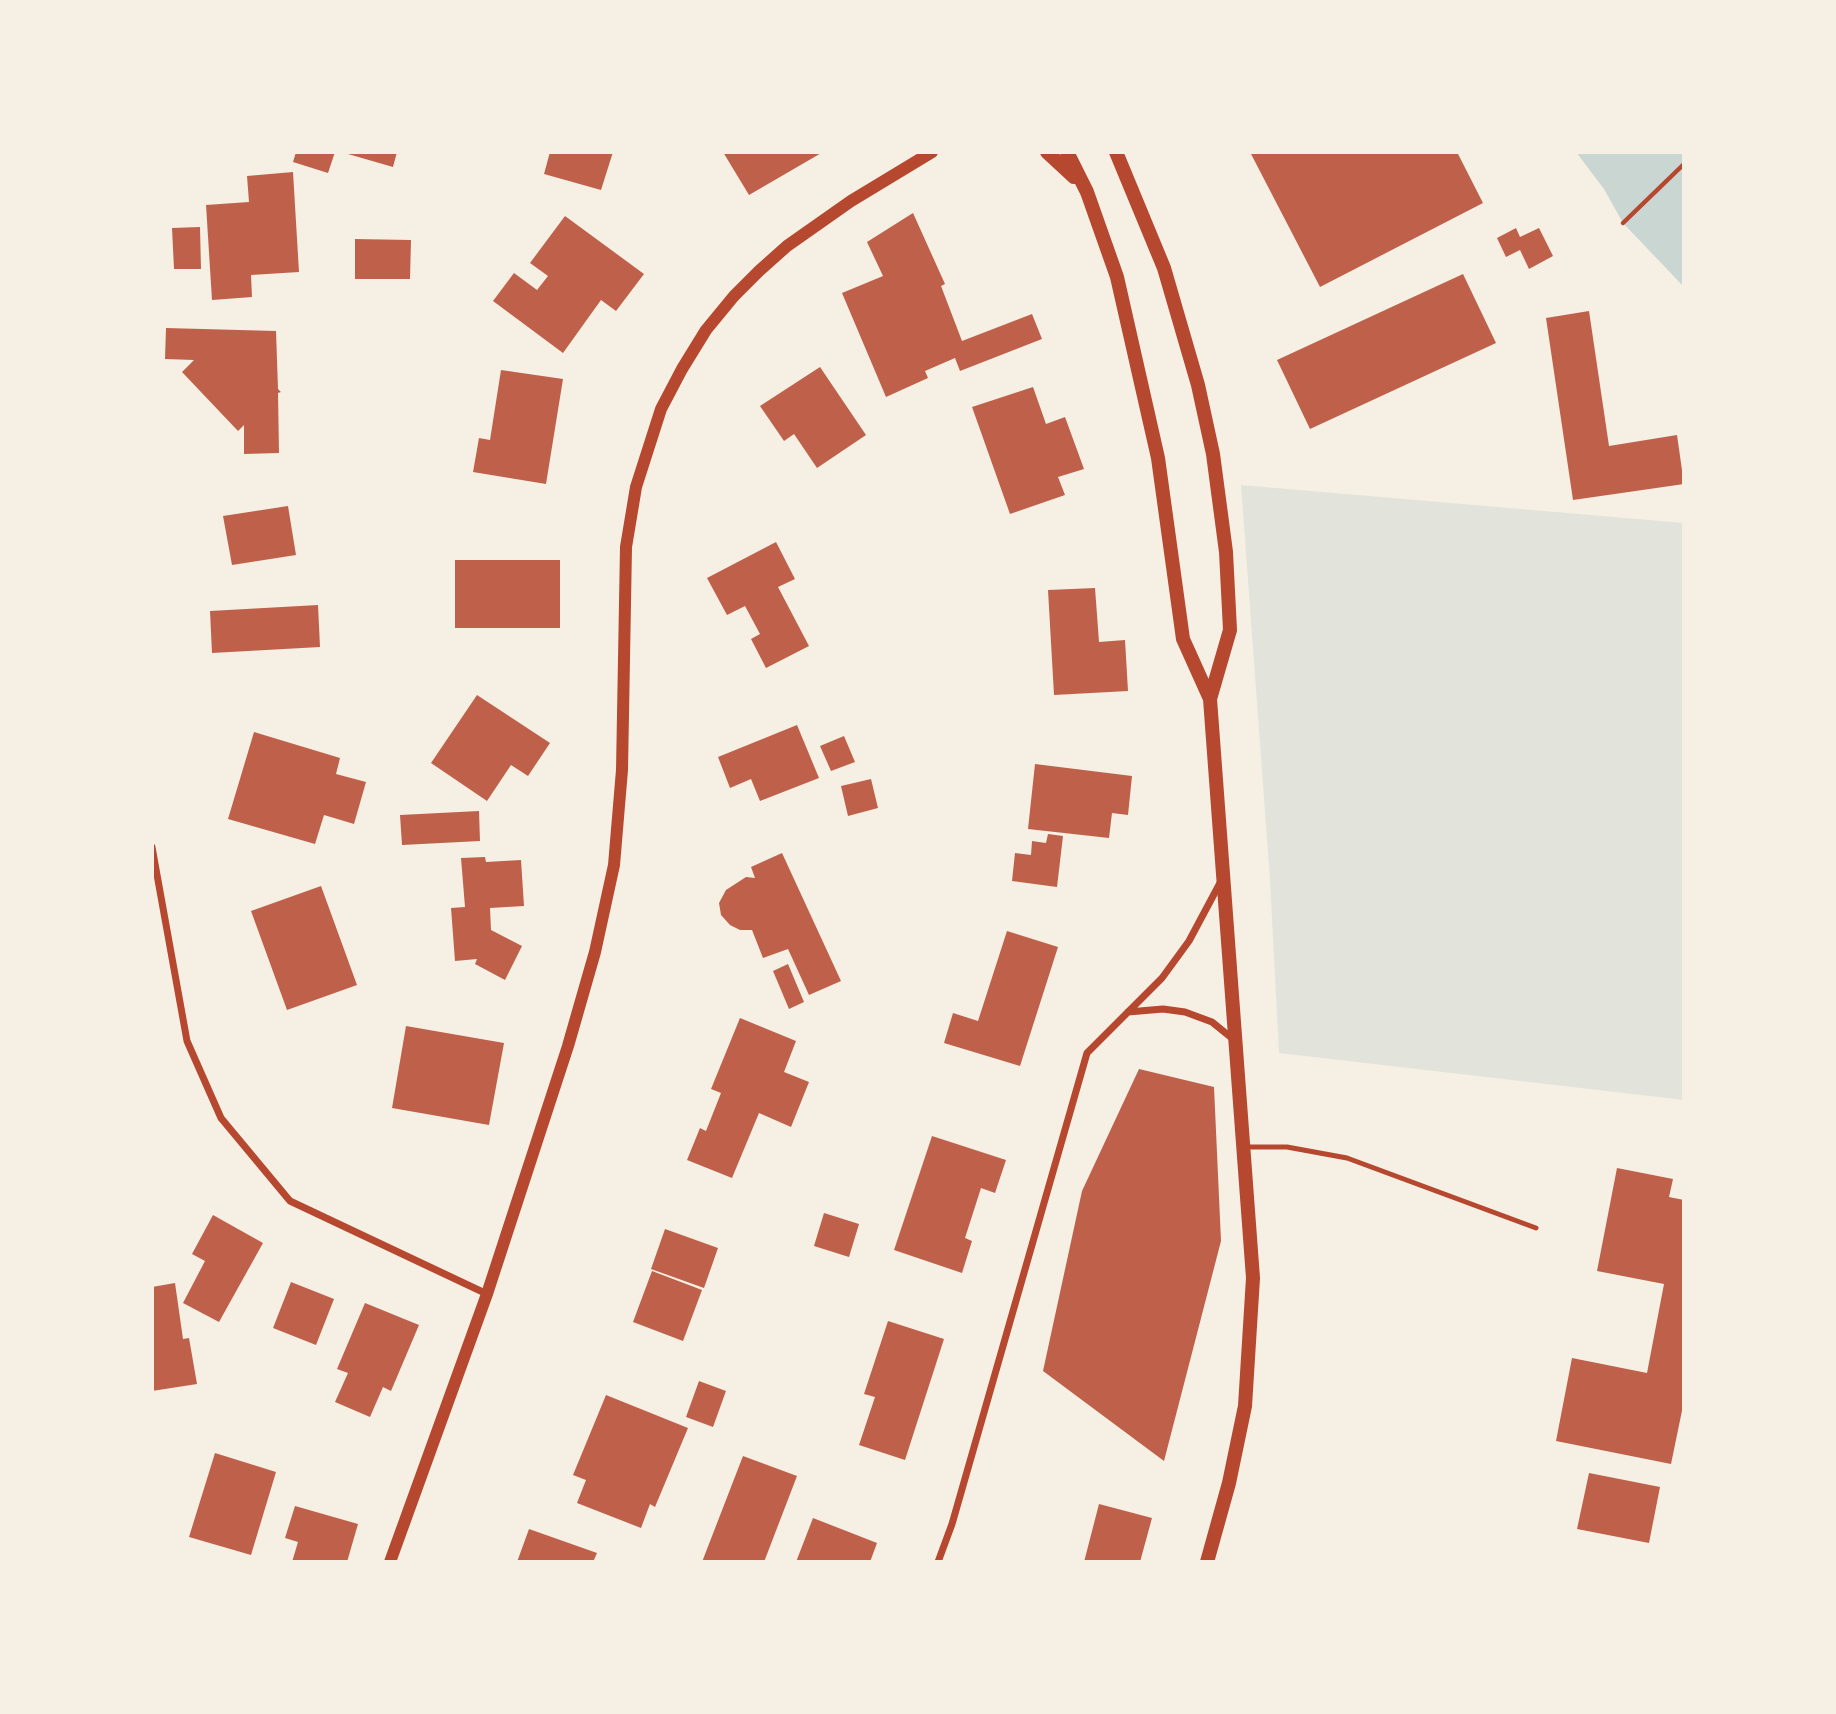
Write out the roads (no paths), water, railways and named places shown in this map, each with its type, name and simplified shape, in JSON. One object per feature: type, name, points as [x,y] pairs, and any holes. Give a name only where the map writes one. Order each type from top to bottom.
[{"type":"main road","points":[[1047,152],[1087,191]]},
{"type":"main road","points":[[1067,152],[1087,191],[1117,277],[1158,458],[1183,639],[1210,699],[1233,1039],[1253,1278],[1245,1406],[1229,1483],[1207,1562]]},
{"type":"main road","points":[[1116,152],[1164,268],[1198,384],[1213,454],[1226,552],[1230,630],[1210,699]]},
{"type":"street","points":[[390,1562],[486,1294],[568,1046],[595,952],[614,866],[622,770],[626,547],[636,487],[661,409],[681,369],[706,330],[759,271],[787,246],[851,201],[932,152]]},
{"type":"street","points":[[152,846],[187,1041],[221,1118],[290,1201],[486,1294]]},
{"type":"street","points":[[938,1562],[952,1524],[1087,1054],[1162,978],[1189,941],[1223,880]]},
{"type":"street","points":[[1127,1012],[1163,1009],[1185,1012],[1212,1022],[1233,1039]]},
{"type":"lane","points":[[1243,1147],[1287,1147],[1347,1158],[1536,1228]]}]
